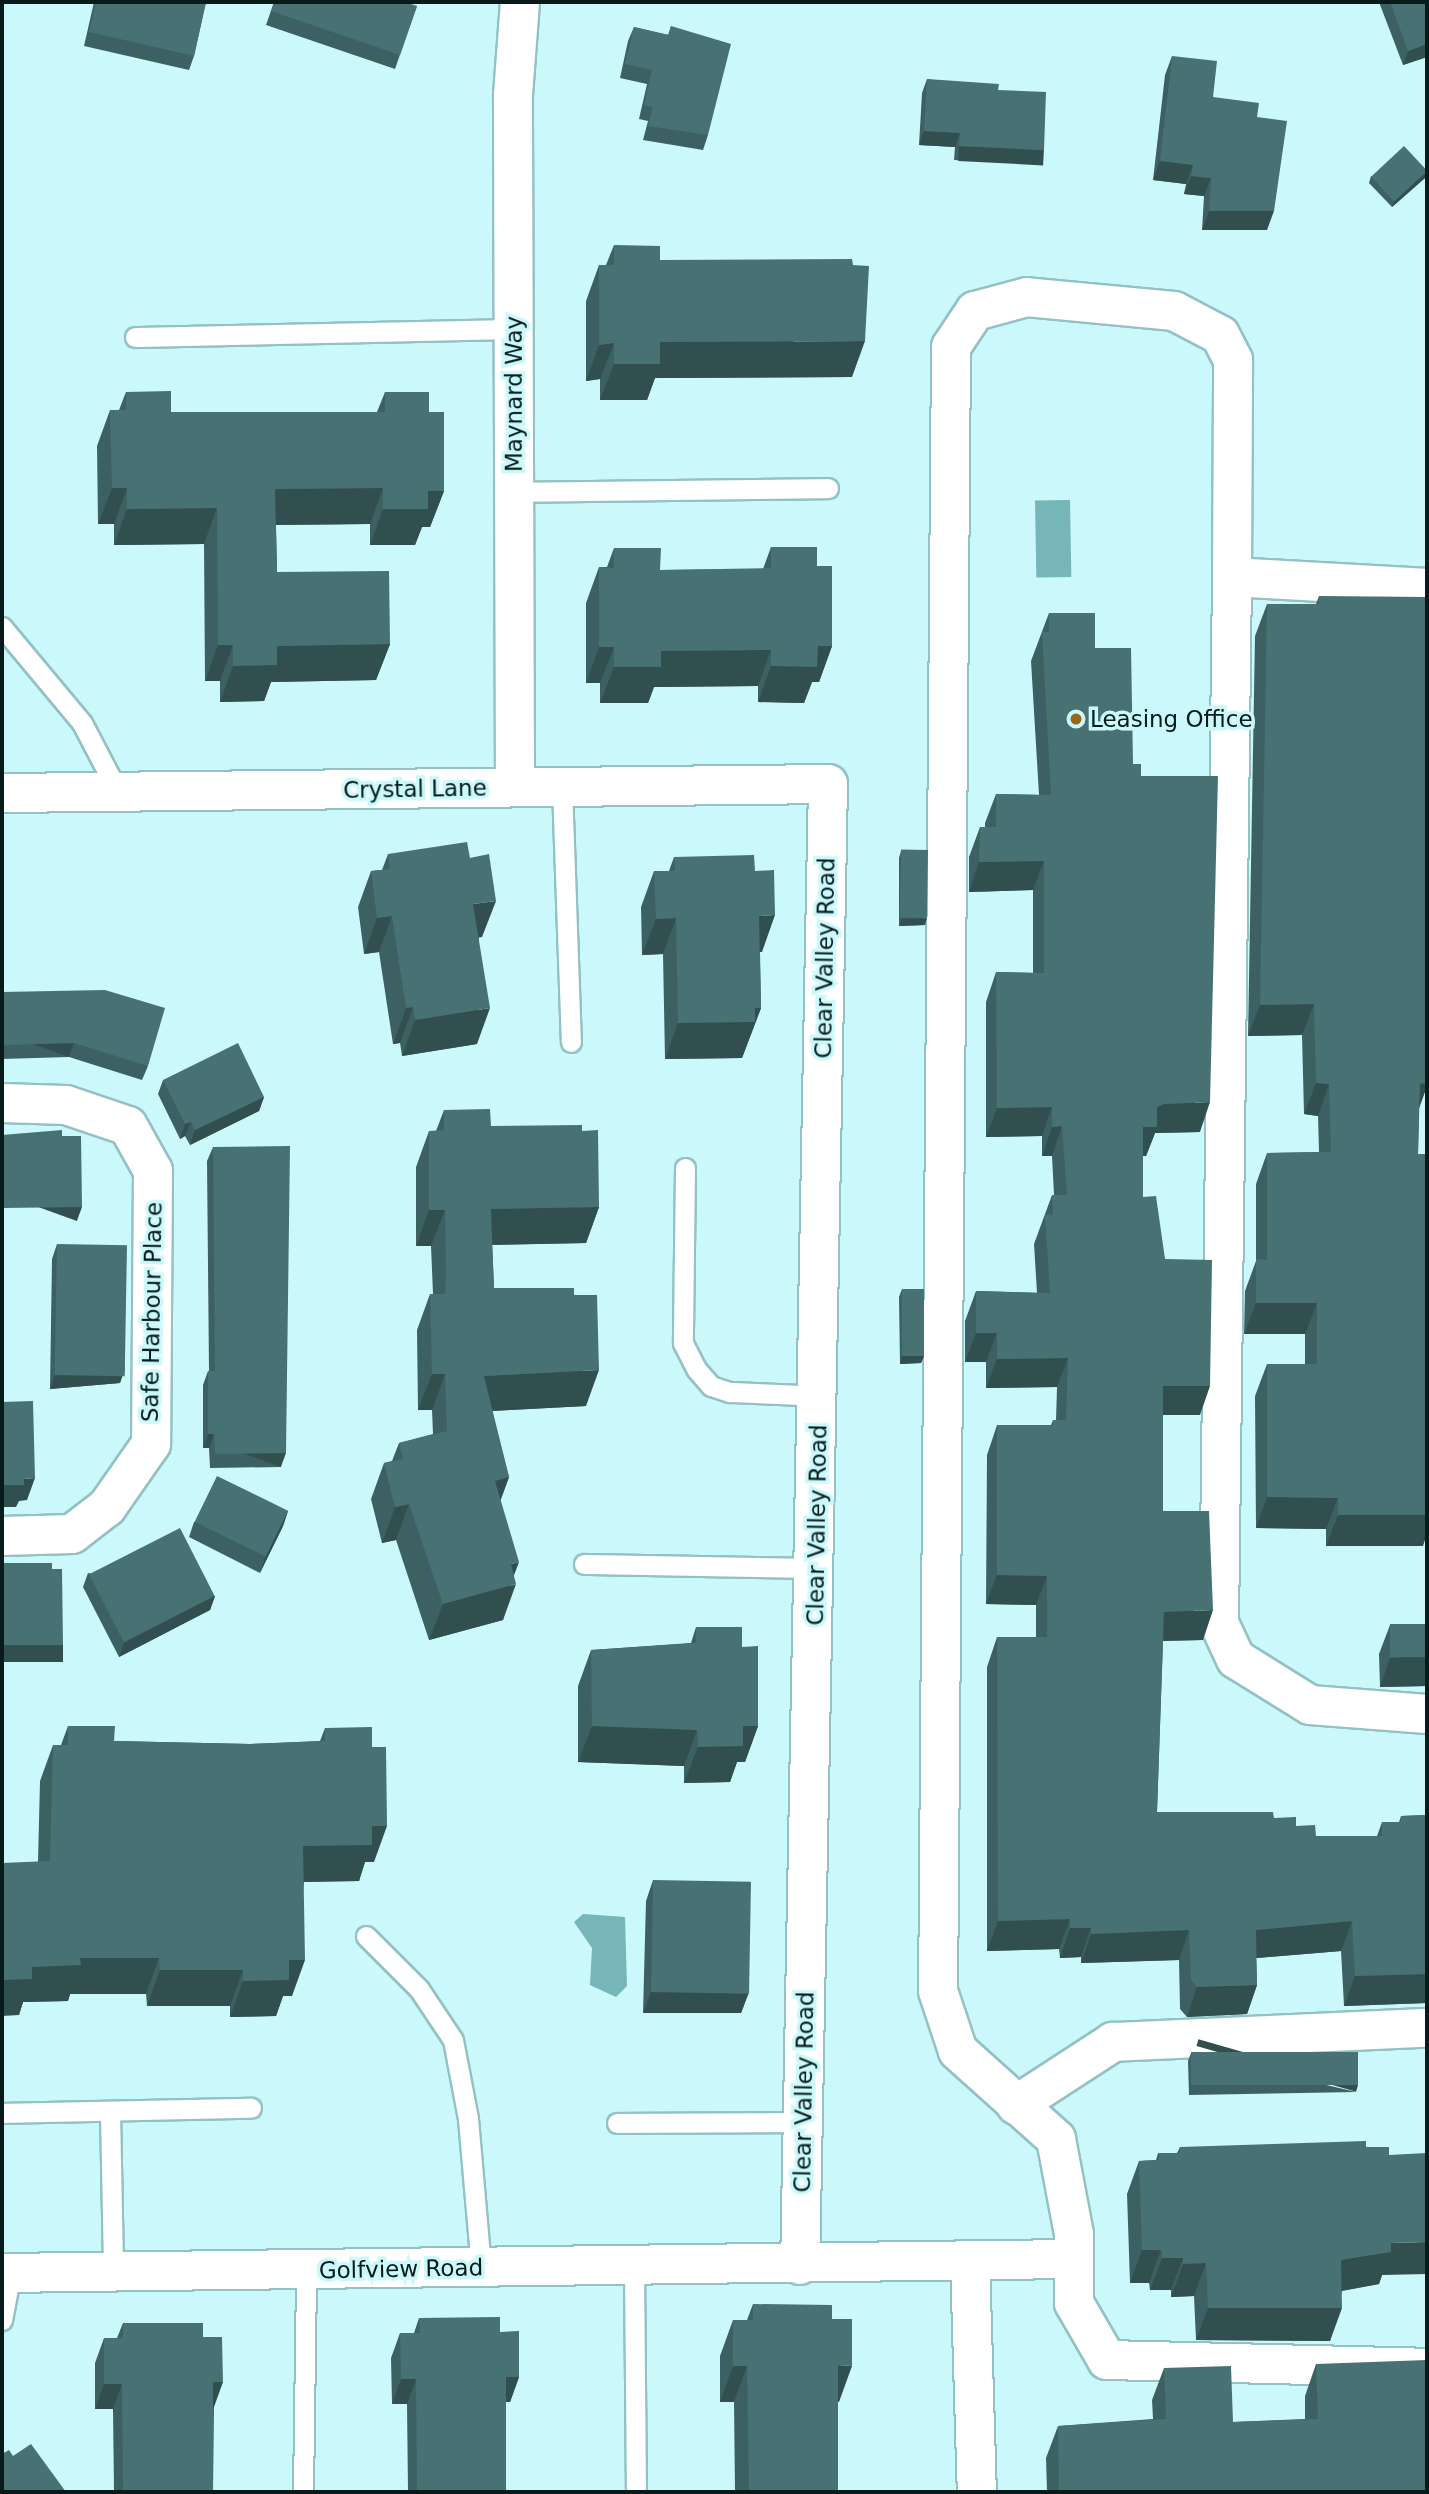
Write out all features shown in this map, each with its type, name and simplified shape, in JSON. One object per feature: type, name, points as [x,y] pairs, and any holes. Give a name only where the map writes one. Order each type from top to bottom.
[{"type":"street","name":"Maynard Way","points":[[515,788],[513,95],[520,2]]},
{"type":"street","points":[[1427,1714],[1310,1705],[1236,1659],[1219,1623],[1233,360],[1220,335],[1174,311],[1027,297],[975,311],[951,348],[938,1992],[958,2051],[1056,2139],[1074,2259],[1074,2303],[1107,2360],[1427,2368]]},
{"type":"street","points":[[1232,577],[1427,588]]},
{"type":"street","name":"Crystal Lane","points":[[2,793],[828,784]]},
{"type":"street","name":"Clear Valley Road","points":[[800,2265],[820,1396],[828,784]]},
{"type":"street","name":"Safe Harbour Place","points":[[2,1103],[66,1105],[128,1126],[153,1171],[151,1444],[107,1507],[72,1534],[2,1536]]},
{"type":"street","points":[[1016,2105],[1113,2042],[1427,2028]]},
{"type":"street","name":"Golfview Road","points":[[6,2273],[800,2265],[1074,2259]]},
{"type":"street","points":[[970,2261],[977,2492]]},
{"type":"lane","points":[[135,337],[514,328]]},
{"type":"lane","points":[[514,492],[828,488]]},
{"type":"lane","points":[[2,627],[82,723],[118,792]]},
{"type":"lane","points":[[562,787],[570,1042]]},
{"type":"lane","points":[[685,1168],[683,1343],[697,1370],[711,1386],[730,1392],[820,1396]]},
{"type":"lane","points":[[584,1564],[816,1569]]},
{"type":"lane","points":[[366,1936],[419,1989],[453,2040],[468,2119],[481,2268]]},
{"type":"lane","points":[[2,2113],[251,2108]]},
{"type":"lane","points":[[110,2111],[113,2272]]},
{"type":"lane","points":[[617,2123],[803,2122]]},
{"type":"lane","points":[[634,2267],[636,2492]]},
{"type":"lane","points":[[303,2492],[306,2270]]},
{"type":"lane","points":[[2,2320],[6,2273]]},
{"type":"water","points":[[1070,500],[1071,577],[1036,578],[1035,501]]},
{"type":"water","points":[[583,1914],[625,1917],[627,1986],[616,1997],[590,1985],[592,1948],[574,1922]]},
{"type":"building","points":[[96,2],[206,2],[194,56],[89,32]]},
{"type":"building","points":[[275,2],[405,2],[417,6],[400,55],[271,11]]},
{"type":"building","points":[[1390,2],[1427,2],[1427,44],[1408,51]]},
{"type":"building","points":[[671,26],[731,44],[708,135],[648,126],[653,107],[644,105],[652,70],[625,64],[634,27],[669,35]]},
{"type":"building","points":[[1172,56],[1217,61],[1213,97],[1259,103],[1257,117],[1287,121],[1274,211],[1209,211],[1211,178],[1191,176],[1193,165],[1160,161]]},
{"type":"building","points":[[927,79],[999,84],[998,90],[1046,92],[1044,150],[959,146],[960,133],[924,131]]},
{"type":"building","points":[[1404,146],[1427,171],[1394,202],[1371,177]]},
{"type":"building","points":[[614,245],[660,246],[660,260],[852,259],[853,265],[869,266],[865,341],[660,342],[660,364],[614,364],[614,343],[599,345],[599,265],[614,265]]},
{"type":"building","points":[[171,391],[171,412],[385,412],[385,392],[429,392],[429,412],[444,412],[444,491],[428,491],[428,509],[383,509],[383,488],[275,489],[277,572],[389,571],[390,644],[277,646],[277,665],[233,666],[233,645],[218,645],[217,508],[127,509],[127,488],[112,488],[110,410],[126,410],[126,392]]},
{"type":"building","points":[[771,547],[817,547],[817,566],[832,566],[832,646],[818,646],[817,667],[771,666],[771,650],[661,651],[661,667],[614,667],[614,647],[599,647],[599,567],[614,568],[614,548],[661,548],[660,570],[771,568]]},
{"type":"building","points":[[1319,596],[1427,597],[1427,1083],[1420,1084],[1418,1154],[1427,1154],[1427,1515],[1338,1515],[1338,1498],[1267,1497],[1267,1364],[1317,1364],[1317,1303],[1256,1303],[1256,1259],[1267,1260],[1267,1153],[1331,1152],[1329,1084],[1316,1083],[1314,1004],[1260,1005],[1267,604],[1319,604]]},
{"type":"building","points":[[1049,613],[1095,613],[1095,648],[1131,648],[1133,764],[1141,764],[1141,776],[1218,776],[1210,1102],[1164,1104],[1157,1107],[1157,1127],[1143,1127],[1143,1197],[1156,1196],[1165,1259],[1212,1260],[1210,1386],[1163,1386],[1163,1511],[1209,1511],[1213,1610],[1164,1612],[1157,1812],[1273,1812],[1274,1818],[1296,1817],[1296,1826],[1315,1825],[1316,1836],[1382,1836],[1382,1822],[1401,1822],[1401,1816],[1427,1815],[1427,1974],[1355,1976],[1352,1921],[1256,1930],[1257,1985],[1197,1987],[1191,1980],[1189,1930],[1091,1934],[1091,1928],[1070,1928],[1070,1919],[998,1921],[997,1637],[1047,1637],[1047,1576],[997,1575],[997,1425],[1053,1425],[1053,1420],[1066,1420],[1068,1358],[997,1359],[997,1333],[976,1333],[976,1291],[1050,1293],[1045,1215],[1053,1214],[1052,1195],[1067,1195],[1062,1126],[1052,1127],[1052,1107],[997,1108],[996,972],[1044,973],[1044,861],[979,862],[980,827],[996,827],[996,794],[1051,795],[1042,632],[1049,632]]},
{"type":"building","points":[[467,842],[470,858],[489,854],[496,901],[473,904],[490,1008],[415,1020],[413,1007],[406,1008],[392,916],[377,918],[371,871],[390,869],[388,854]]},
{"type":"building","points":[[901,850],[928,850],[927,918],[900,918]]},
{"type":"building","points":[[754,855],[755,871],[774,870],[775,915],[759,916],[761,1008],[755,1008],[755,1022],[678,1023],[676,918],[656,919],[654,871],[675,871],[674,857]]},
{"type":"building","points":[[105,990],[165,1008],[148,1066],[74,1043],[2,1045],[2,992]]},
{"type":"building","points":[[238,1043],[264,1097],[195,1130],[191,1122],[185,1124],[163,1080]]},
{"type":"building","points":[[490,1109],[491,1126],[582,1125],[582,1131],[598,1130],[599,1207],[491,1209],[494,1288],[574,1288],[574,1295],[597,1295],[599,1370],[484,1376],[509,1477],[495,1481],[519,1562],[511,1564],[516,1584],[443,1604],[409,1504],[395,1507],[384,1463],[403,1459],[399,1443],[447,1431],[445,1374],[432,1374],[430,1294],[445,1294],[446,1275],[445,1210],[429,1210],[429,1131],[444,1130],[444,1110]]},
{"type":"building","points":[[62,1130],[62,1136],[81,1136],[82,1207],[2,1208],[2,1135]]},
{"type":"building","points":[[290,1146],[286,1453],[215,1454],[214,1434],[208,1434],[208,1371],[215,1371],[213,1147]]},
{"type":"building","points":[[57,1244],[127,1245],[125,1376],[55,1375]]},
{"type":"building","points":[[902,1289],[924,1289],[924,1356],[902,1356]]},
{"type":"building","points":[[33,1401],[35,1478],[24,1479],[24,1485],[2,1485],[2,1402]]},
{"type":"building","points":[[217,1476],[288,1511],[266,1556],[195,1522]]},
{"type":"building","points":[[180,1528],[215,1596],[124,1642],[89,1574]]},
{"type":"building","points":[[2,1563],[52,1563],[52,1569],[62,1569],[63,1645],[2,1645]]},
{"type":"building","points":[[1390,1624],[1427,1624],[1427,1657],[1390,1657]]},
{"type":"building","points":[[696,1627],[742,1627],[742,1647],[758,1646],[758,1726],[743,1726],[743,1746],[698,1747],[697,1730],[592,1726],[591,1650],[696,1643]]},
{"type":"building","points":[[68,1726],[115,1726],[114,1741],[250,1744],[325,1741],[325,1728],[372,1727],[372,1747],[386,1747],[387,1826],[372,1826],[372,1845],[303,1846],[305,1960],[289,1960],[289,1980],[243,1981],[243,1970],[160,1970],[159,1958],[80,1958],[81,1965],[32,1967],[32,1979],[2,1980],[2,1863],[50,1861],[53,1745],[68,1745]]},
{"type":"building","points":[[653,1880],[751,1882],[749,1994],[651,1992]]},
{"type":"building","points":[[1191,2052],[1358,2052],[1358,2085],[1191,2085]]},
{"type":"building","points":[[1366,2141],[1366,2147],[1389,2147],[1389,2155],[1427,2153],[1427,2242],[1391,2243],[1391,2252],[1341,2260],[1342,2308],[1208,2308],[1206,2263],[1183,2264],[1183,2258],[1162,2258],[1161,2250],[1142,2250],[1139,2161],[1159,2160],[1158,2153],[1179,2153],[1180,2147]]},
{"type":"building","points":[[753,2304],[832,2305],[832,2319],[852,2319],[852,2366],[838,2365],[838,2492],[749,2492],[747,2366],[733,2366],[733,2320],[753,2320]]},
{"type":"building","points":[[500,2317],[500,2332],[519,2331],[519,2377],[506,2377],[506,2492],[417,2492],[416,2379],[401,2379],[400,2333],[420,2333],[419,2318]]},
{"type":"building","points":[[123,2323],[203,2323],[203,2337],[222,2337],[223,2382],[213,2382],[213,2492],[123,2492],[122,2384],[104,2384],[104,2338],[123,2338]]},
{"type":"building","points":[[1427,2360],[1427,2492],[1059,2492],[1058,2426],[1166,2419],[1164,2368],[1231,2366],[1233,2422],[1318,2419],[1316,2364]]},
{"type":"building","points":[[31,2444],[66,2492],[2,2492],[2,2454],[9,2450],[13,2456]]},
{"type":"place","name":"Leasing Office","points":[[1076,719]]}]
